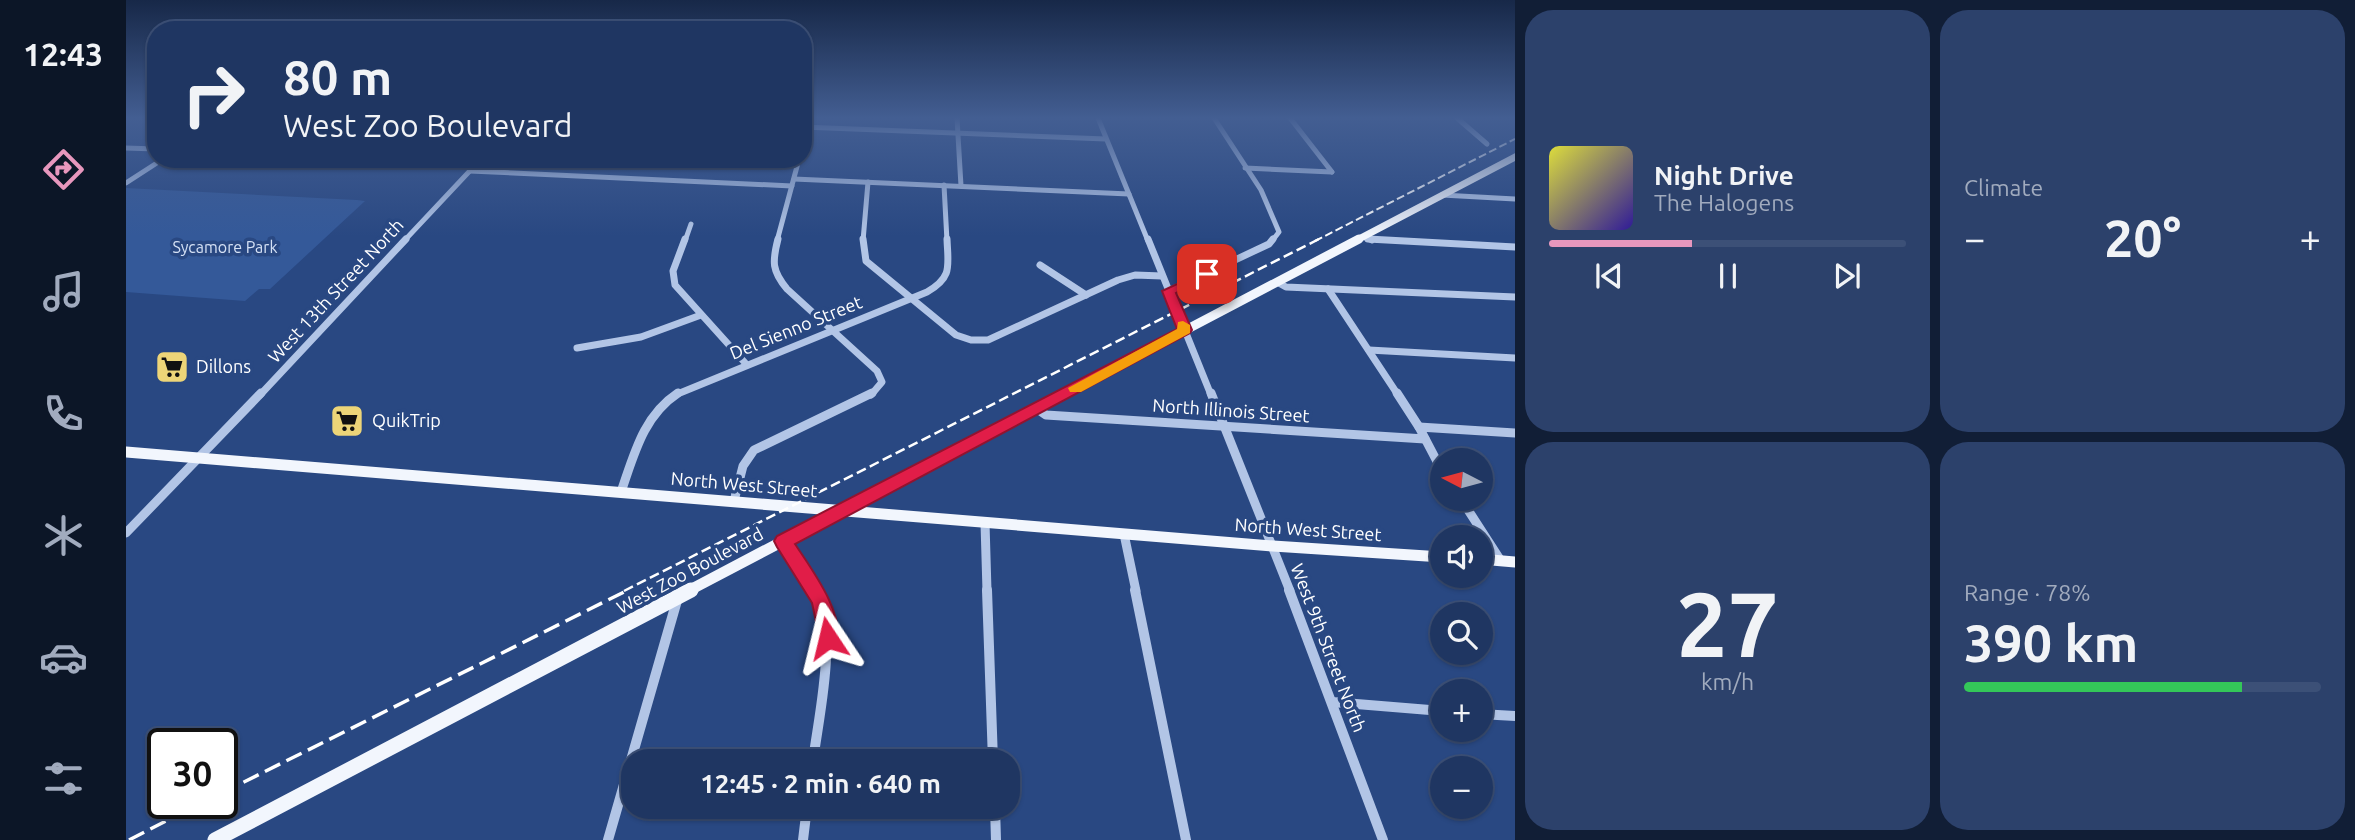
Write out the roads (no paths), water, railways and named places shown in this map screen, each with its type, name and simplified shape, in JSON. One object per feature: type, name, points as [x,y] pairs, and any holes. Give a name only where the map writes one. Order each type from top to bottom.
[{"type":"main road","name":"West Zoo Boulevard","points":[[215,840],[1514,158]]},
{"type":"main road","name":"North West Street","points":[[126,452],[985,523],[1430,556]]},
{"type":"street","points":[[959,157],[961,186]]},
{"type":"street","name":"West 9th Street North","points":[[1114,157],[1273,546],[1383,840]]},
{"type":"street","points":[[1169,291],[1275,239],[1279,232],[1238,157]]},
{"type":"street","points":[[1245,168],[1332,172],[1320,157]]},
{"type":"street","points":[[126,183],[149,168]]},
{"type":"street","name":"West 13th Street North","points":[[126,533],[201,458],[473,168]]},
{"type":"street","points":[[734,501],[743,466],[754,450],[871,394],[881,384],[877,371],[787,289],[775,274],[774,254],[797,168]]},
{"type":"street","points":[[470,171],[793,183],[821,180],[1129,194]]},
{"type":"street","points":[[868,182],[863,256],[870,267],[956,335],[979,341],[988,340],[1127,276],[1163,275]]},
{"type":"street","name":"Del Sienno Street","points":[[621,492],[642,434],[657,408],[677,394],[910,299],[942,283],[948,271],[944,186]]},
{"type":"street","points":[[1442,195],[1515,199]]},
{"type":"street","points":[[691,224],[676,261],[673,279],[680,292],[747,365]]},
{"type":"street","points":[[1363,237],[1372,241],[1515,247]]},
{"type":"street","points":[[1040,265],[1086,295]]},
{"type":"street","points":[[1277,282],[1286,286],[1328,289],[1515,297]]},
{"type":"street","points":[[1328,289],[1419,427],[1430,448]]},
{"type":"street","points":[[577,348],[632,340],[701,315]]},
{"type":"street","points":[[1369,350],[1515,358]]},
{"type":"street","name":"North Illinois Street","points":[[1036,408],[1046,415],[1425,439]]},
{"type":"street","points":[[1419,427],[1515,433]]},
{"type":"street","points":[[1470,511],[1508,561]]},
{"type":"street","points":[[985,523],[993,749]]},
{"type":"street","points":[[1124,534],[1186,840]]},
{"type":"street","points":[[784,541],[821,601],[828,638],[814,749]]},
{"type":"street","points":[[608,840],[678,597]]},
{"type":"street","points":[[1332,702],[1430,710]]},
{"type":"street","points":[[1493,714],[1515,716]]},
{"type":"street","points":[[803,840],[806,819]]},
{"type":"street","points":[[995,819],[996,840]]},
{"type":"railway","points":[[1315,241],[1479,157]]},
{"type":"railway","points":[[624,591],[1319,239]]},
{"type":"railway","points":[[238,785],[628,590]]},
{"type":"railway","points":[[129,840],[170,819]]},
{"type":"place","name":"Dillons","points":[[172,367]]},
{"type":"place","name":"QuikTrip","points":[[347,421]]},
{"type":"park label","name":"Sycamore Park","points":[[225,247]]}]
